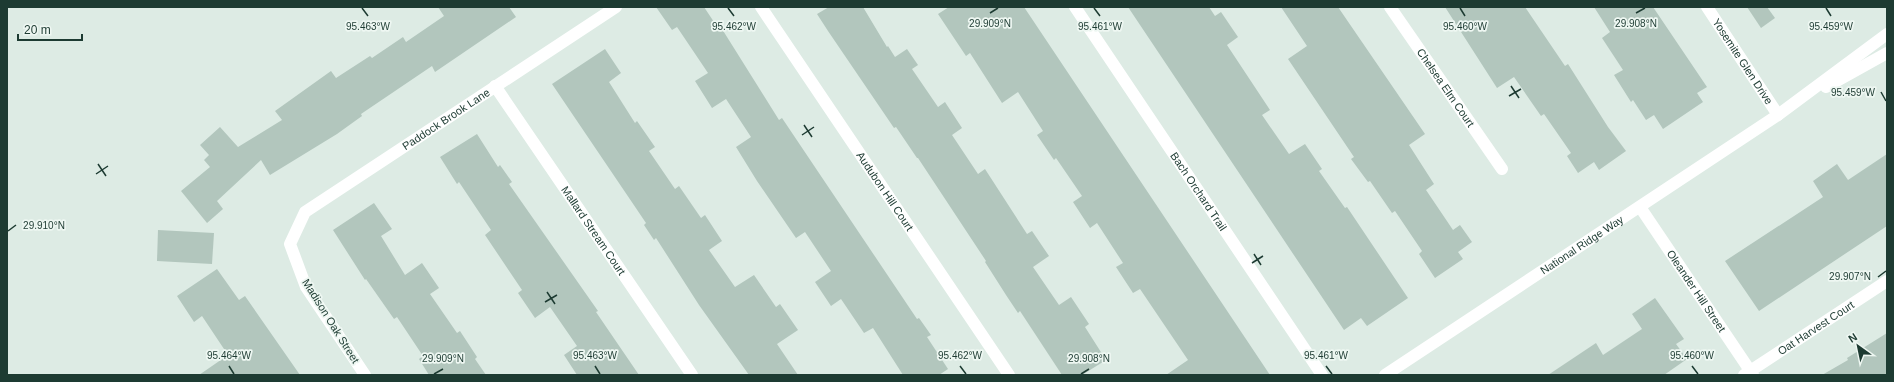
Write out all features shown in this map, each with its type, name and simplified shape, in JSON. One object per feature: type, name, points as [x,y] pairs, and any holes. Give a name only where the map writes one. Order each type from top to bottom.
[{"type":"street","name":"Paddock Brook Lane","points":[[290,244],[305,212],[616,7]]},
{"type":"street","name":"Audubon Hill Court","points":[[761,7],[1009,375]]},
{"type":"street","name":"Bach Orchard Trail","points":[[1075,7],[1322,375]]},
{"type":"street","name":"Chelsea Elm Court","points":[[1390,7],[1502,169]]},
{"type":"street","name":"Yosemite Glen Drive","points":[[1707,7],[1778,115]]},
{"type":"street","name":"National Ridge Way","points":[[1385,375],[1778,115],[1887,34]]},
{"type":"street","name":"National Ridge Way","points":[[1778,115],[1887,53]]},
{"type":"street","name":"Mallard Stream Court","points":[[495,86],[692,375]]},
{"type":"street","name":"Oleander Hill Street","points":[[1640,207],[1749,374]]},
{"type":"street","name":"Madison Oak Street","points":[[290,244],[306,287],[365,375]]},
{"type":"street","name":"Oat Harvest Court","points":[[1749,374],[1887,281]]},
{"type":"building","points":[[438,7],[509,7],[516,17],[435,72],[432,66],[361,114],[362,116],[337,134],[270,175],[261,160],[217,201],[223,209],[207,223],[181,191],[210,167],[204,160],[209,155],[200,145],[220,127],[238,147],[282,120],[275,111],[331,71],[336,78],[370,56],[372,58],[403,37],[406,42],[444,16]]},
{"type":"building","points":[[656,7],[704,7],[720,31],[722,29],[779,120],[782,118],[917,319],[919,318],[931,335],[927,337],[948,369],[939,375],[903,375],[873,328],[864,333],[841,299],[831,306],[815,282],[831,271],[805,232],[796,238],[757,181],[736,147],[751,137],[726,99],[712,108],[695,81],[708,73],[677,27],[672,30]]},
{"type":"building","points":[[829,7],[863,7],[887,47],[888,46],[895,57],[907,49],[918,65],[912,69],[938,107],[945,102],[962,128],[952,135],[978,174],[985,169],[1027,234],[1032,231],[1049,256],[1033,267],[1059,305],[1071,297],[1089,324],[1085,327],[1106,360],[1082,375],[1062,375],[1020,311],[1018,313],[1006,295],[985,262],[986,261],[918,158],[896,127],[894,128],[817,14]]},
{"type":"building","points":[[949,7],[1024,7],[1270,375],[1166,375],[1188,360],[1140,289],[1133,293],[1116,267],[1123,263],[1097,223],[1090,228],[1073,202],[1082,196],[1056,158],[1054,160],[1037,135],[1043,131],[1018,92],[1002,103],[970,53],[966,56],[938,14]]},
{"type":"building","points":[[1128,7],[1209,7],[1215,16],[1221,12],[1238,37],[1227,45],[1270,110],[1262,115],[1289,154],[1305,144],[1322,169],[1319,171],[1345,208],[1347,207],[1408,298],[1367,326],[1361,318],[1344,330]]},
{"type":"building","points":[[1281,7],[1338,7],[1425,134],[1409,145],[1434,184],[1426,190],[1453,230],[1460,225],[1472,242],[1458,252],[1463,259],[1435,278],[1419,254],[1422,251],[1395,211],[1392,213],[1370,181],[1368,182],[1351,159],[1354,157],[1288,59],[1307,46]]},
{"type":"building","points":[[1445,7],[1525,7],[1565,66],[1568,64],[1608,127],[1626,151],[1599,170],[1594,162],[1578,173],[1567,156],[1571,153],[1544,114],[1541,116],[1514,77],[1497,88]]},
{"type":"building","points":[[1594,7],[1653,7],[1707,87],[1697,93],[1703,102],[1663,129],[1654,115],[1646,120],[1633,100],[1631,102],[1614,75],[1623,70],[1602,38],[1610,32]]},
{"type":"building","points":[[1747,7],[1767,7],[1775,18],[1761,28]]},
{"type":"building","points":[[605,49],[621,73],[609,82],[635,123],[637,121],[655,147],[649,151],[675,189],[679,186],[701,218],[705,215],[722,241],[709,250],[735,287],[754,275],[776,307],[780,304],[798,330],[777,344],[798,375],[749,375],[699,305],[656,238],[654,240],[644,225],[646,223],[552,84]]},
{"type":"building","points":[[477,134],[498,167],[500,165],[512,182],[509,184],[598,311],[596,312],[639,375],[577,375],[564,355],[577,346],[550,307],[535,318],[518,293],[522,290],[485,235],[491,230],[459,182],[457,184],[440,157]]},
{"type":"building","points":[[1887,154],[1887,226],[1759,311],[1725,261],[1823,197],[1813,181],[1837,164],[1848,180]]},
{"type":"building","points":[[374,203],[392,229],[381,236],[405,275],[422,263],[439,288],[430,294],[457,333],[460,331],[477,357],[475,359],[486,375],[429,375],[419,359],[423,356],[397,317],[394,319],[366,279],[365,280],[333,230]]},
{"type":"building","points":[[158,230],[214,233],[212,264],[157,261]]},
{"type":"building","points":[[217,269],[239,300],[245,296],[300,375],[199,375],[228,355],[202,316],[194,322],[177,296]]},
{"type":"building","points":[[1655,298],[1684,339],[1676,344],[1687,359],[1664,375],[1548,375],[1596,343],[1603,355],[1642,329],[1632,314]]},
{"type":"building","points":[[1887,333],[1887,375],[1822,375],[1848,360],[1847,358]]}]
